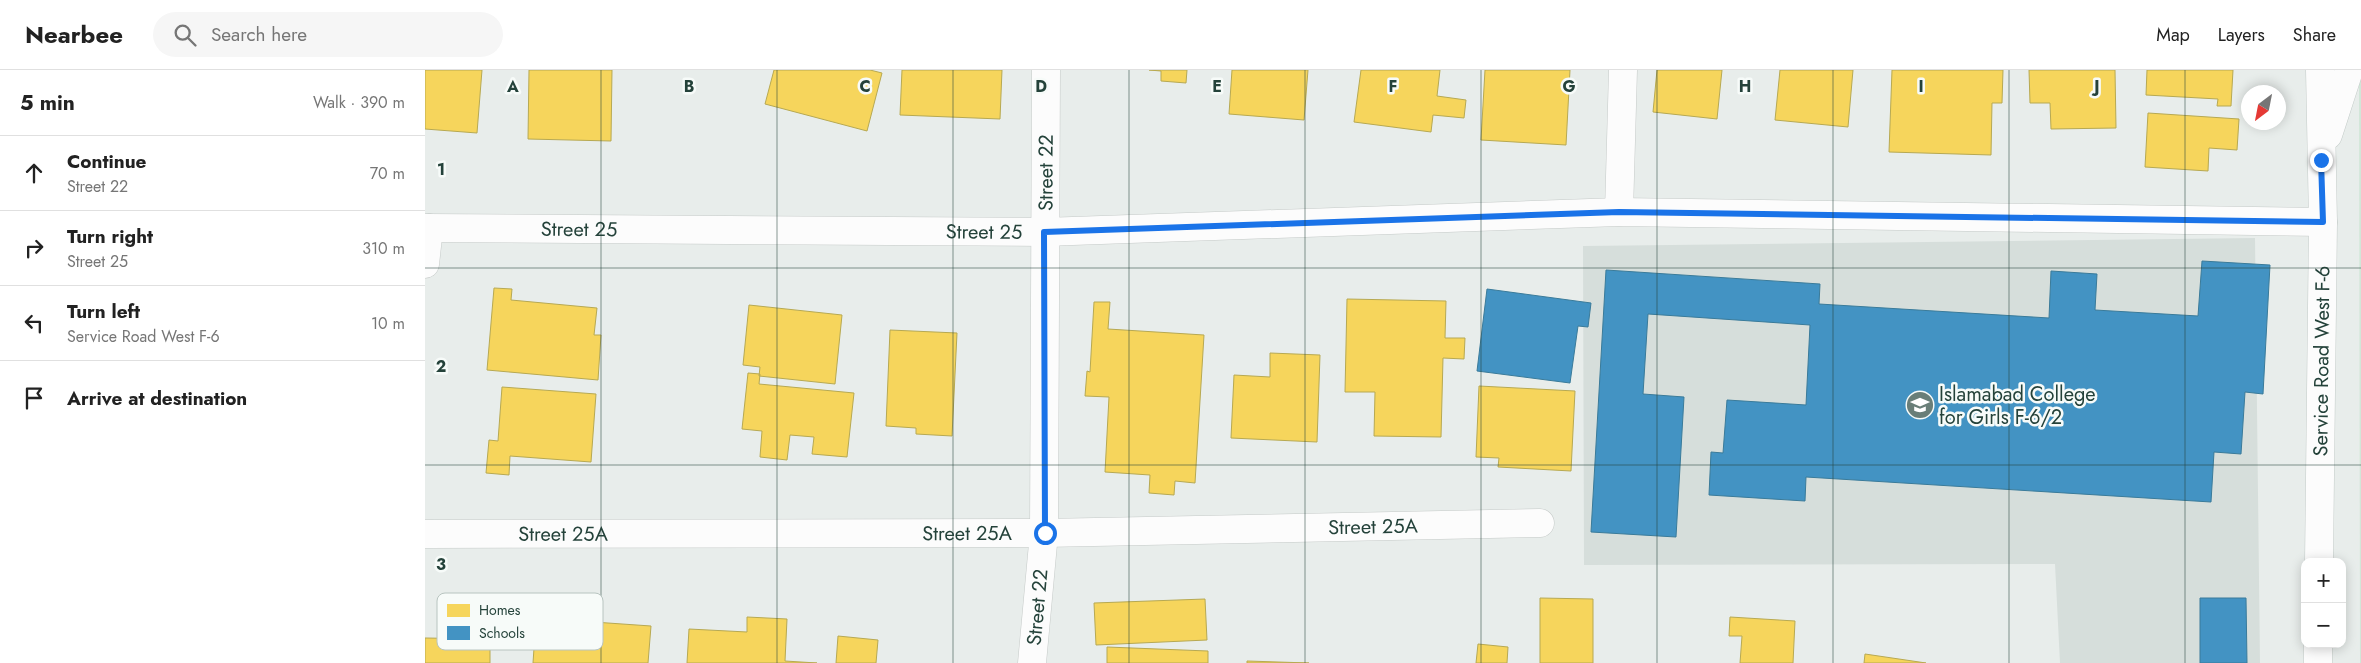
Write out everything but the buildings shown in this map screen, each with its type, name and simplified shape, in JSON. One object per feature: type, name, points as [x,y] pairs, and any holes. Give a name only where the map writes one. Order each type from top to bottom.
[{"type":"street","name":"Street 22","points":[[1031,663],[1045,533],[1044,232],[1046,70]]},
{"type":"street","points":[[1619,212],[1623,70]]},
{"type":"street","name":"Service Road West F-6","points":[[2319,558],[2323,222],[2320,70]]},
{"type":"street","name":"Service Road West F-6","points":[[2321,160],[2349,70]]},
{"type":"street","name":"Street 25","points":[[427,228],[1044,232],[1619,212],[2323,222]]},
{"type":"street","points":[[425,264],[427,228]]},
{"type":"street","name":"Street 25A","points":[[425,534],[1045,533],[1540,523]]},
{"type":"street","points":[[2318,648],[2318,663]]},
{"type":"shaded area","name":"Islamabad College for Girls F-6/2","points":[[2255,238],[2260,663],[2060,663],[2055,564],[1584,565],[1583,246]]},
{"type":"green space","points":[[2359,70],[2361,70],[2361,663],[2360,663]]},
{"type":"place","name":"Islamabad College for Girls F-6/2","points":[[1920,405]]},
{"type":"route","points":[[1045,533],[1044,232],[1619,212],[2323,222],[2321,160]]}]
